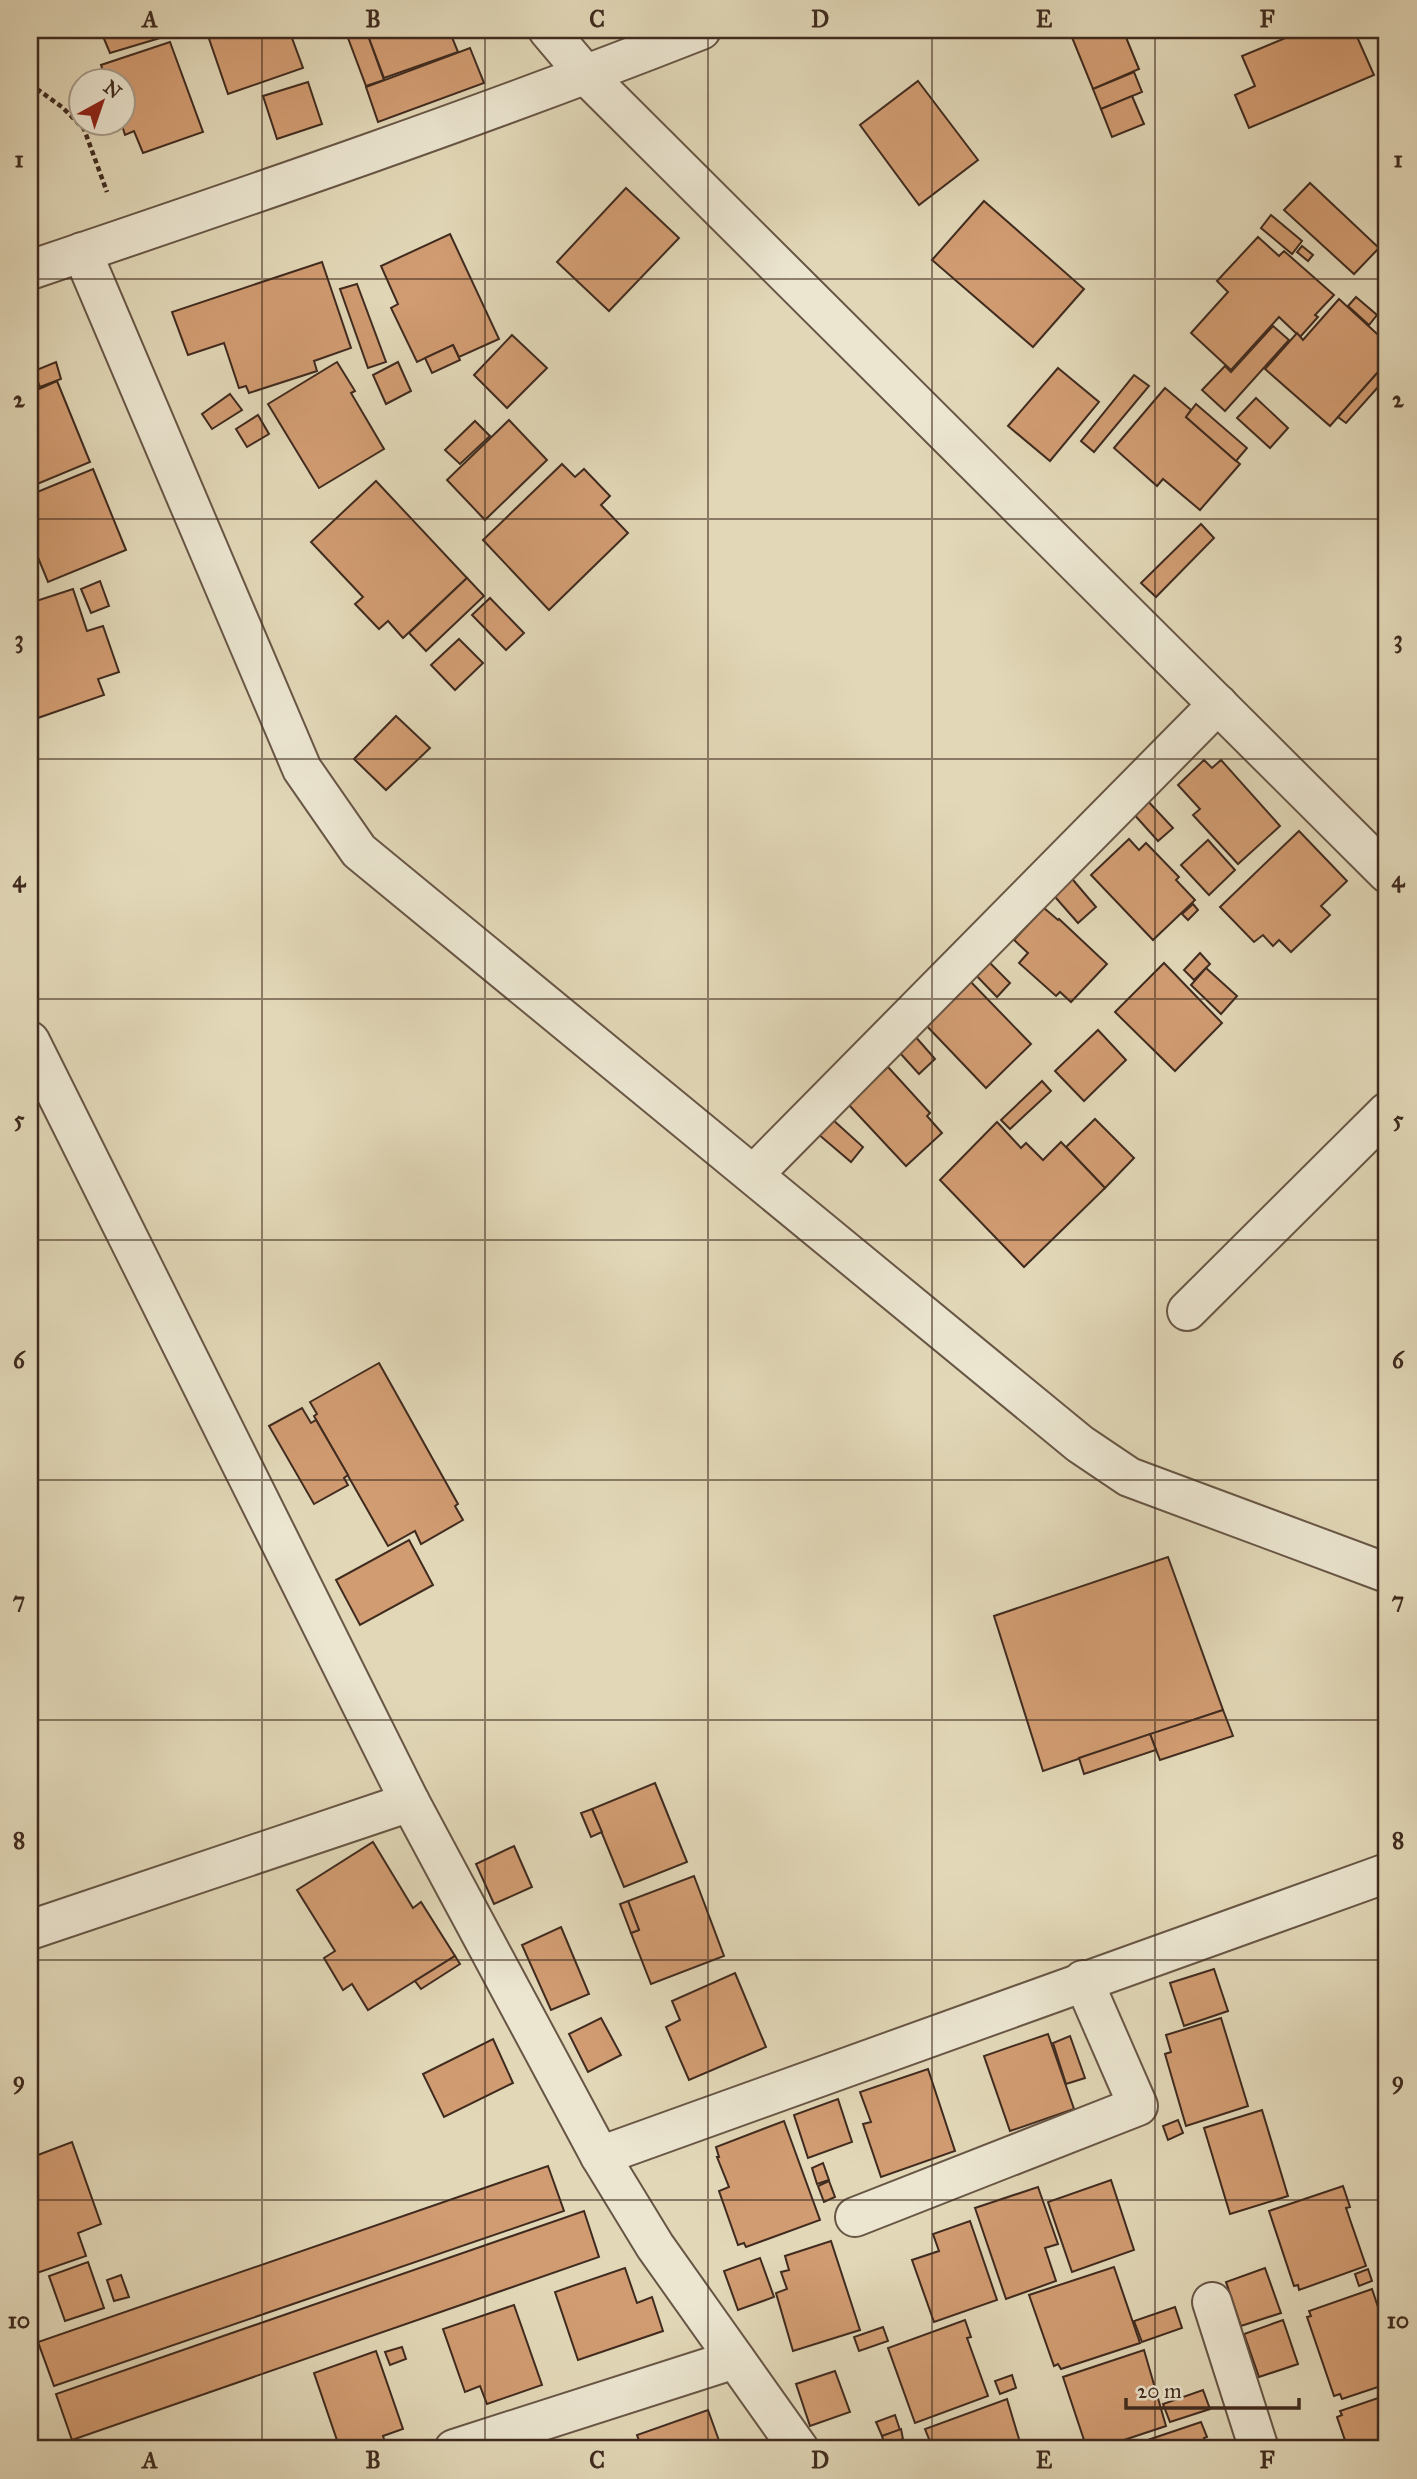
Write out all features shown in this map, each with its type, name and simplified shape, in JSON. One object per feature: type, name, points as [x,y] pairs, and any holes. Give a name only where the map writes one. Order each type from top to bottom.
[{"type":"street","points":[[548,30],[586,75],[1387,873]]},
{"type":"street","points":[[30,270],[586,75],[701,30]]},
{"type":"street","points":[[82,252],[302,769],[359,851],[1080,1444],[1129,1477],[1387,1573]]},
{"type":"street","points":[[754,1174],[1218,704]]},
{"type":"street","points":[[30,1041],[410,1802],[600,2155],[655,2246],[799,2449]]},
{"type":"street","points":[[1187,1311],[1387,1112]]},
{"type":"street","points":[[30,1930],[410,1802]]},
{"type":"street","points":[[600,2155],[1387,1873]]},
{"type":"street","points":[[855,2217],[1138,2106],[1083,1980]]},
{"type":"street","points":[[1212,2302],[1259,2449]]},
{"type":"street","points":[[454,2449],[735,2358]]},
{"type":"path","points":[[30,84],[62,107],[84,129],[125,238]]},
{"type":"building","points":[[96,30],[169,30],[170,35],[110,53],[102,34],[98,35]]},
{"type":"building","points":[[206,30],[289,30],[303,68],[228,94]]},
{"type":"building","points":[[345,30],[366,30],[384,80],[366,86]]},
{"type":"building","points":[[366,30],[449,30],[458,52],[384,78]]},
{"type":"building","points":[[1069,30],[1123,30],[1139,69],[1093,89]]},
{"type":"building","points":[[1305,30],[1354,30],[1374,75],[1249,128],[1235,95],[1255,86],[1242,56]]},
{"type":"building","points":[[170,42],[203,132],[143,153],[136,136],[136,66],[101,65]]},
{"type":"building","points":[[470,48],[484,83],[378,122],[366,87]]},
{"type":"building","points":[[1134,72],[1142,92],[1101,109],[1093,89]]},
{"type":"building","points":[[918,81],[978,160],[919,205],[860,125]]},
{"type":"building","points":[[308,82],[322,124],[277,139],[263,96]]},
{"type":"building","points":[[1132,96],[1144,124],[1112,137],[1101,109]]},
{"type":"building","points":[[1310,183],[1379,248],[1354,274],[1284,210]]},
{"type":"building","points":[[626,188],[679,238],[609,311],[557,262]]},
{"type":"building","points":[[984,201],[1084,289],[1033,347],[932,260]]},
{"type":"building","points":[[1271,215],[1302,241],[1292,254],[1261,228]]},
{"type":"building","points":[[450,234],[499,339],[459,357],[453,345],[417,362],[391,308],[398,304],[381,266]]},
{"type":"building","points":[[1258,237],[1279,256],[1284,251],[1334,295],[1315,315],[1318,317],[1300,337],[1279,317],[1231,370],[1191,333],[1228,292],[1217,281]]},
{"type":"building","points":[[1302,246],[1313,255],[1308,261],[1297,252]]},
{"type":"building","points":[[322,262],[351,348],[314,361],[317,371],[249,393],[246,386],[239,388],[224,343],[188,355],[172,312]]},
{"type":"building","points":[[357,284],[386,362],[368,368],[340,289]]},
{"type":"building","points":[[1356,297],[1377,315],[1369,325],[1348,306]]},
{"type":"building","points":[[1339,299],[1387,343],[1387,362],[1330,426],[1265,369],[1297,333],[1303,340]]},
{"type":"building","points":[[1273,326],[1289,340],[1225,411],[1202,390],[1225,366],[1231,372]]},
{"type":"building","points":[[512,335],[547,368],[507,408],[474,375]]},
{"type":"building","points":[[453,345],[460,360],[432,373],[425,358]]},
{"type":"building","points":[[56,362],[61,379],[40,387],[34,371]]},
{"type":"building","points":[[337,362],[355,391],[351,393],[384,449],[319,488],[268,404]]},
{"type":"building","points":[[398,362],[411,391],[386,404],[373,375]]},
{"type":"building","points":[[1387,362],[1387,377],[1346,423],[1338,417]]},
{"type":"building","points":[[1058,368],[1099,402],[1050,461],[1008,426]]},
{"type":"building","points":[[1134,375],[1149,386],[1094,452],[1081,441]]},
{"type":"building","points":[[57,381],[90,462],[30,487],[30,393]]},
{"type":"building","points":[[1165,388],[1191,410],[1186,417],[1240,464],[1200,510],[1163,479],[1157,486],[1114,448]]},
{"type":"building","points":[[230,394],[242,410],[212,429],[202,414]]},
{"type":"building","points":[[1256,398],[1288,428],[1270,448],[1237,418]]},
{"type":"building","points":[[1196,404],[1247,448],[1236,461],[1186,417]]},
{"type":"building","points":[[258,415],[269,434],[247,447],[236,429]]},
{"type":"building","points":[[509,420],[547,460],[485,520],[447,480]]},
{"type":"building","points":[[475,421],[490,436],[460,464],[445,450]]},
{"type":"building","points":[[562,464],[575,477],[584,469],[610,496],[601,505],[628,533],[549,610],[483,540]]},
{"type":"building","points":[[93,469],[126,550],[48,582],[30,538],[30,495]]},
{"type":"building","points":[[376,481],[467,578],[403,638],[388,621],[379,629],[355,604],[363,597],[311,542]]},
{"type":"building","points":[[1201,524],[1214,538],[1156,597],[1141,583]]},
{"type":"building","points":[[467,578],[484,596],[426,651],[409,633]]},
{"type":"building","points":[[100,581],[109,606],[91,613],[81,589]]},
{"type":"building","points":[[73,589],[87,631],[103,626],[119,672],[98,679],[104,695],[32,720],[30,603]]},
{"type":"building","points":[[490,598],[524,633],[506,650],[472,615]]},
{"type":"building","points":[[459,639],[483,663],[455,690],[431,665]]},
{"type":"building","points":[[396,716],[430,748],[386,790],[354,759]]},
{"type":"building","points":[[1204,760],[1212,768],[1221,760],[1280,826],[1238,864],[1193,815],[1200,809],[1178,785]]},
{"type":"building","points":[[1145,798],[1173,828],[1158,841],[1131,811]]},
{"type":"building","points":[[1299,831],[1347,881],[1321,906],[1330,915],[1291,952],[1279,940],[1273,946],[1263,935],[1254,942],[1220,907]]},
{"type":"building","points":[[1129,839],[1139,850],[1146,843],[1179,877],[1176,880],[1195,900],[1153,940],[1091,875]]},
{"type":"building","points":[[1208,840],[1235,870],[1209,895],[1181,865]]},
{"type":"building","points":[[1068,874],[1096,907],[1078,923],[1049,890]]},
{"type":"building","points":[[1193,904],[1198,910],[1188,920],[1182,914]]},
{"type":"building","points":[[1044,908],[1107,964],[1071,1002],[1060,992],[1056,996],[1019,963],[1028,953],[1014,940]]},
{"type":"building","points":[[1200,953],[1210,964],[1194,980],[1184,970]]},
{"type":"building","points":[[982,955],[1010,983],[997,997],[969,968]]},
{"type":"building","points":[[1164,963],[1222,1023],[1175,1071],[1115,1012]]},
{"type":"building","points":[[1206,968],[1237,996],[1221,1014],[1191,985]]},
{"type":"building","points":[[967,978],[1031,1044],[986,1088],[922,1021]]},
{"type":"building","points":[[907,1027],[935,1059],[919,1074],[890,1042]]},
{"type":"building","points":[[1098,1030],[1126,1060],[1084,1101],[1055,1071]]},
{"type":"building","points":[[888,1067],[930,1113],[927,1116],[942,1133],[906,1166],[848,1104]]},
{"type":"building","points":[[1042,1081],[1051,1091],[1010,1129],[1001,1120]]},
{"type":"building","points":[[832,1119],[863,1147],[851,1162],[818,1134]]},
{"type":"building","points":[[1095,1119],[1134,1158],[1105,1188],[1066,1147]]},
{"type":"building","points":[[997,1122],[1021,1148],[1026,1143],[1043,1160],[1061,1142],[1105,1188],[1024,1267],[940,1180]]},
{"type":"building","points":[[379,1363],[458,1504],[455,1506],[463,1520],[421,1544],[415,1531],[388,1546],[314,1416],[317,1414],[310,1402]]},
{"type":"building","points":[[302,1408],[311,1423],[316,1420],[348,1475],[344,1478],[348,1485],[314,1504],[269,1426]]},
{"type":"building","points":[[409,1540],[433,1585],[360,1625],[336,1580]]},
{"type":"building","points":[[1168,1557],[1223,1710],[1043,1771],[994,1616]]},
{"type":"building","points":[[1223,1710],[1233,1736],[1160,1760],[1150,1734]]},
{"type":"building","points":[[1150,1734],[1156,1750],[1084,1774],[1079,1758]]},
{"type":"building","points":[[655,1783],[687,1862],[624,1887],[592,1809]]},
{"type":"building","points":[[592,1809],[602,1832],[591,1837],[581,1813]]},
{"type":"building","points":[[373,1842],[413,1908],[421,1902],[455,1956],[368,2010],[352,1984],[343,1990],[324,1958],[335,1951],[297,1890]]},
{"type":"building","points":[[514,1846],[532,1887],[494,1904],[476,1864]]},
{"type":"building","points":[[694,1876],[724,1956],[651,1984],[631,1933],[639,1930],[628,1901]]},
{"type":"building","points":[[628,1901],[639,1930],[631,1933],[620,1904]]},
{"type":"building","points":[[561,1927],[589,1994],[551,2010],[522,1945]]},
{"type":"building","points":[[455,1956],[460,1964],[421,1989],[415,1981]]},
{"type":"building","points":[[1214,1969],[1228,2011],[1184,2026],[1170,1983]]},
{"type":"building","points":[[735,1973],[766,2047],[689,2080],[666,2027],[680,2020],[672,2001]]},
{"type":"building","points":[[601,2018],[621,2055],[588,2072],[569,2034]]},
{"type":"building","points":[[1221,2018],[1248,2106],[1186,2126],[1165,2054],[1171,2052],[1166,2035]]},
{"type":"building","points":[[1048,2034],[1074,2109],[1010,2131],[984,2056]]},
{"type":"building","points":[[1070,2036],[1085,2078],[1066,2084],[1053,2043]]},
{"type":"building","points":[[493,2039],[513,2083],[444,2117],[423,2074]]},
{"type":"building","points":[[928,2069],[955,2151],[881,2177],[863,2124],[871,2122],[860,2092]]},
{"type":"building","points":[[838,2099],[852,2142],[808,2158],[794,2115]]},
{"type":"building","points":[[1262,2110],[1288,2196],[1230,2214],[1204,2128]]},
{"type":"building","points":[[1178,2120],[1183,2133],[1168,2140],[1163,2126]]},
{"type":"building","points":[[784,2121],[820,2220],[746,2247],[744,2243],[738,2245],[719,2191],[729,2187],[717,2157],[716,2147]]},
{"type":"building","points":[[72,2142],[101,2224],[78,2233],[86,2256],[34,2274],[30,2263],[30,2242],[34,2241],[30,2229],[30,2158]]},
{"type":"building","points":[[823,2163],[829,2180],[817,2184],[812,2168]]},
{"type":"building","points":[[548,2166],[564,2211],[54,2386],[38,2342]]},
{"type":"building","points":[[1111,2180],[1134,2250],[1072,2272],[1048,2202]]},
{"type":"building","points":[[829,2181],[835,2197],[824,2202],[818,2186]]},
{"type":"building","points":[[1343,2186],[1350,2207],[1346,2208],[1366,2266],[1299,2290],[1298,2285],[1294,2286],[1269,2211]]},
{"type":"building","points":[[1038,2187],[1058,2244],[1045,2248],[1056,2281],[1006,2299],[975,2208]]},
{"type":"building","points":[[584,2211],[599,2257],[72,2440],[56,2394]]},
{"type":"building","points":[[970,2221],[997,2300],[934,2322],[912,2260],[939,2251],[933,2234]]},
{"type":"building","points":[[831,2241],[860,2330],[793,2351],[776,2293],[787,2289],[781,2272],[789,2270],[785,2256]]},
{"type":"building","points":[[760,2258],[774,2297],[738,2310],[724,2271]]},
{"type":"building","points":[[88,2262],[104,2308],[65,2321],[49,2276]]},
{"type":"building","points":[[1114,2267],[1140,2343],[1061,2369],[1058,2364],[1054,2366],[1029,2295]]},
{"type":"building","points":[[625,2268],[637,2303],[652,2297],[663,2331],[578,2360],[555,2292]]},
{"type":"building","points":[[1265,2268],[1281,2313],[1241,2326],[1226,2282]]},
{"type":"building","points":[[1368,2269],[1372,2281],[1359,2286],[1355,2274]]},
{"type":"building","points":[[121,2275],[129,2297],[114,2301],[107,2280]]},
{"type":"building","points":[[1372,2289],[1387,2334],[1387,2384],[1342,2399],[1340,2394],[1334,2396],[1307,2317],[1311,2316],[1309,2311]]},
{"type":"building","points":[[514,2305],[542,2385],[487,2404],[480,2386],[465,2392],[443,2329]]},
{"type":"building","points":[[1175,2307],[1182,2328],[1142,2342],[1134,2321]]},
{"type":"building","points":[[965,2320],[971,2337],[967,2338],[988,2396],[915,2423],[888,2348]]},
{"type":"building","points":[[1283,2320],[1298,2364],[1259,2377],[1244,2334]]},
{"type":"building","points":[[883,2327],[888,2341],[859,2351],[854,2337]]},
{"type":"building","points":[[402,2347],[406,2359],[390,2365],[385,2352]]},
{"type":"building","points":[[1144,2350],[1166,2426],[1097,2449],[1087,2449],[1063,2377]]},
{"type":"building","points":[[376,2351],[403,2429],[383,2436],[387,2449],[340,2449],[314,2373]]},
{"type":"building","points":[[835,2371],[850,2412],[810,2426],[796,2384]]},
{"type":"building","points":[[1012,2375],[1016,2388],[1000,2394],[995,2381]]},
{"type":"building","points":[[1203,2390],[1210,2409],[1170,2422],[1163,2404]]},
{"type":"building","points":[[1387,2395],[1387,2449],[1348,2449],[1337,2417],[1342,2415],[1340,2411]]},
{"type":"building","points":[[1007,2399],[1022,2449],[933,2449],[925,2429]]},
{"type":"building","points":[[708,2410],[722,2449],[642,2449],[637,2435]]},
{"type":"building","points":[[895,2415],[900,2430],[882,2436],[876,2422]]},
{"type":"building","points":[[1201,2422],[1208,2449],[1131,2449],[1130,2446]]},
{"type":"building","points":[[901,2429],[903,2439],[885,2446],[882,2436]]},
{"type":"building","points":[[611,2442],[613,2449],[590,2449]]},
{"type":"building","points":[[877,2442],[879,2449],[855,2449]]}]
